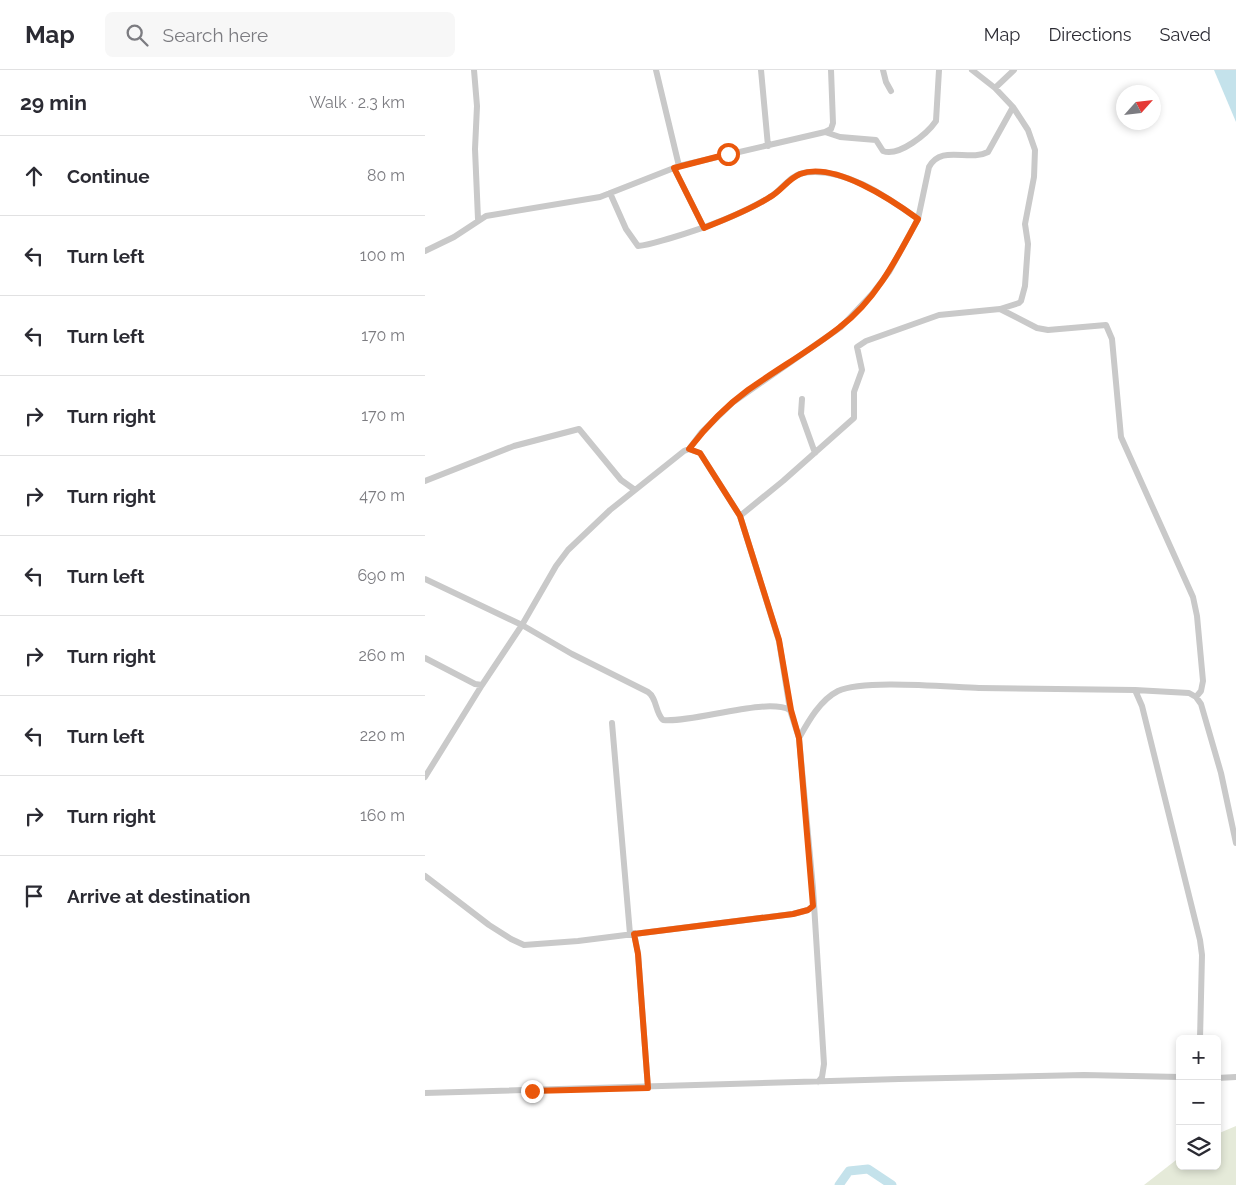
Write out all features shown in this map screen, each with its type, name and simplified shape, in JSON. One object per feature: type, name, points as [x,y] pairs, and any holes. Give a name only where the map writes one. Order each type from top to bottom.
[{"type":"street","points":[[474,70],[477,106],[475,149],[478,219]]},
{"type":"street","points":[[656,70],[677,167],[704,228]]},
{"type":"street","points":[[761,70],[768,146]]},
{"type":"street","points":[[425,251],[454,237],[478,219],[600,197],[677,167],[825,132],[831,129],[833,123],[831,70]]},
{"type":"street","points":[[883,70],[886,82],[891,90]]},
{"type":"street","points":[[825,132],[839,137],[876,140],[883,151],[896,152],[936,121],[939,70]]},
{"type":"street","points":[[740,516],[854,418],[853,392],[862,370],[857,347],[861,343],[894,329],[939,315],[1000,309],[1019,303],[1024,293],[1029,244],[1025,224],[1036,160],[1033,141],[1013,107],[995,88],[972,70]]},
{"type":"street","points":[[995,88],[1014,70]]},
{"type":"street","points":[[425,777],[482,684],[522,625],[556,566],[568,550],[584,533],[635,490],[689,449],[718,416],[747,390],[841,326],[859,309],[889,272],[918,219],[929,167],[933,160],[944,154],[973,155],[988,152],[1013,107]]},
{"type":"street","points":[[610,193],[626,229],[637,246],[704,228],[768,199],[792,178],[808,173],[832,174],[850,180],[894,202],[918,219]]},
{"type":"street","points":[[1000,309],[1037,328],[1048,330],[1100,325],[1106,326],[1110,330],[1121,437],[1196,606],[1203,681],[1201,691],[1196,697]]},
{"type":"street","points":[[802,399],[801,414],[815,452]]},
{"type":"street","points":[[425,481],[514,446],[579,429],[621,480],[635,490]]},
{"type":"street","points":[[689,449],[700,453],[740,516],[779,640],[791,710],[799,738],[824,1064],[822,1077],[818,1082]]},
{"type":"street","points":[[425,579],[522,625],[572,654],[648,692],[653,696],[657,712],[663,720],[672,721],[714,713],[766,707],[782,707],[791,710]]},
{"type":"street","points":[[425,658],[475,684],[482,684]]},
{"type":"street","points":[[799,738],[808,722],[827,699],[837,692],[849,688],[892,686],[1135,690],[1189,693],[1196,697],[1201,704],[1221,772],[1236,843]]},
{"type":"street","points":[[1135,690],[1142,706],[1200,940],[1202,956],[1200,1035]]},
{"type":"street","points":[[612,723],[632,934],[638,954],[648,1088]]},
{"type":"street","points":[[425,876],[489,925],[524,945],[578,941],[793,914],[808,910],[813,906]]},
{"type":"street","points":[[425,1093],[1084,1076],[1176,1077]]},
{"type":"street","points":[[1221,1078],[1236,1077]]},
{"type":"green space","points":[[1236,1126],[1236,1185],[1144,1185],[1176,1160],[1176,1170],[1221,1170],[1221,1132]]},
{"type":"water","points":[[1214,70],[1236,70],[1236,122]]},
{"type":"waterway","points":[[839,1185],[849,1171],[868,1169],[892,1185]]},
{"type":"route","points":[[532,1091],[648,1088],[638,976],[638,954],[634,934],[793,914],[808,910],[813,906],[799,738],[787,691],[779,640],[740,516],[700,453],[689,449],[718,416],[747,390],[841,326],[859,309],[889,272],[918,219],[894,202],[872,190],[832,174],[816,172],[801,173],[792,178],[768,199],[704,228],[674,168],[728,154]]}]
